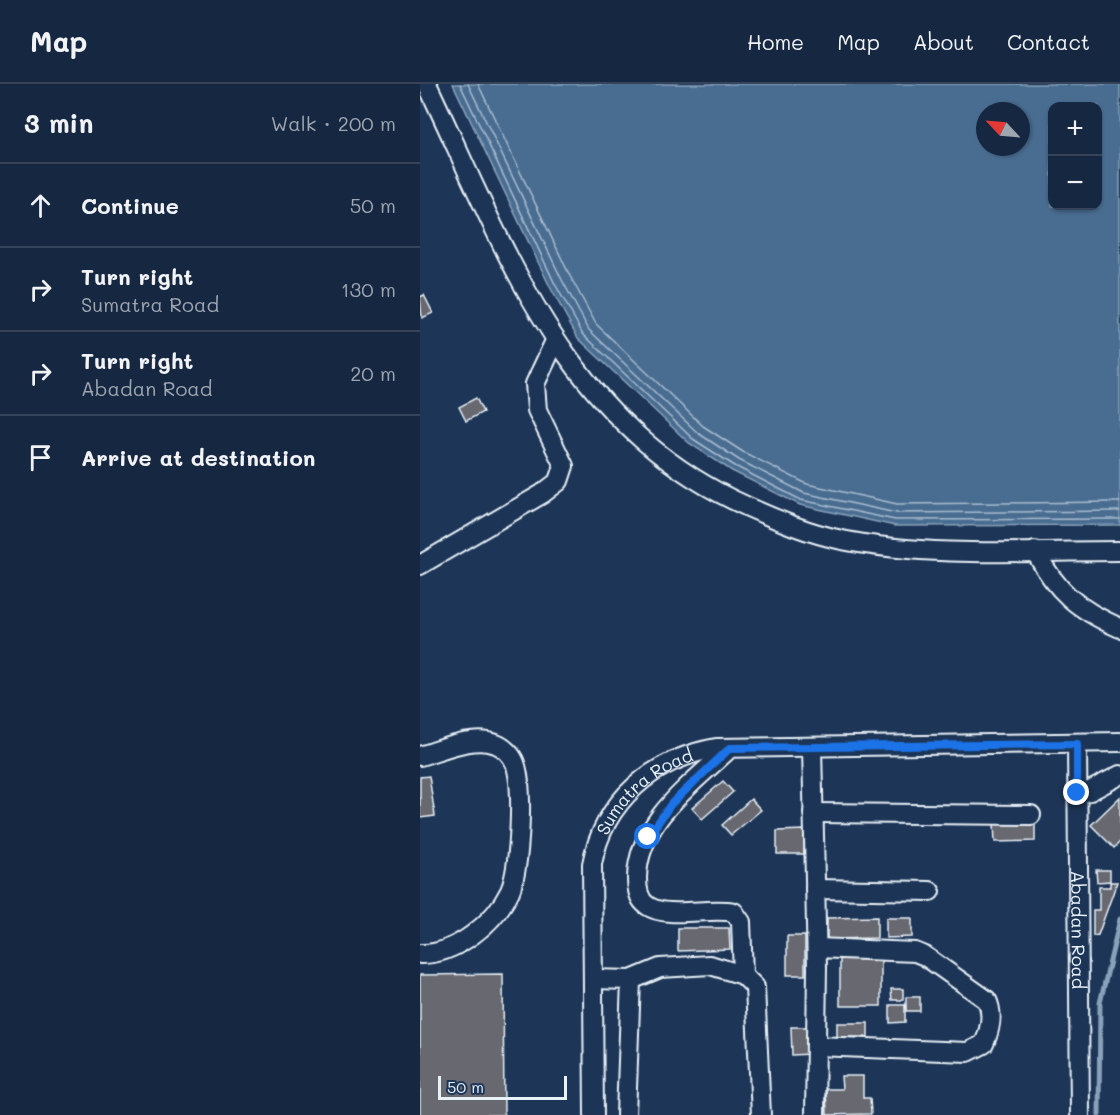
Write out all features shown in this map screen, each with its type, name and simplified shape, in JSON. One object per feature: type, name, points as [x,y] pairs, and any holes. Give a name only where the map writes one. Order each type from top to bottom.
[{"type":"street","points":[[427,84],[519,277],[555,341],[601,400],[650,449],[685,475],[754,510],[811,532],[872,544],[951,551],[1120,551]]},
{"type":"street","points":[[420,565],[542,494],[559,481],[564,466],[537,410],[535,384],[555,341]]},
{"type":"street","points":[[1035,551],[1049,578],[1069,600],[1086,612],[1120,628]]},
{"type":"street","points":[[420,756],[479,741],[496,744],[506,751],[514,762],[518,779],[519,846],[510,890],[500,906],[465,940],[444,951],[420,954]]},
{"type":"street","name":"Sumatra Road","points":[[594,1115],[592,864],[600,832],[609,815],[631,788],[663,766],[696,752],[730,748],[1120,742]]},
{"type":"street","name":"Abadan Road","points":[[1077,744],[1080,1115]]},
{"type":"street","points":[[812,747],[817,948],[815,1115]]},
{"type":"street","points":[[730,748],[656,822],[637,864],[637,890],[642,901],[655,910],[734,912],[741,922],[743,975]]},
{"type":"street","points":[[1077,793],[1090,790],[1120,775]]},
{"type":"street","points":[[813,813],[1031,815]]},
{"type":"street","points":[[815,889],[930,891]]},
{"type":"street","points":[[816,1046],[968,1052],[984,1044],[988,1034],[991,1009],[987,1000],[915,952],[817,948]]},
{"type":"street","points":[[593,979],[631,980],[660,968],[710,965],[743,975],[755,987],[761,1115]]},
{"type":"street","points":[[626,1115],[631,980]]},
{"type":"water","points":[[453,84],[1120,84],[1120,525],[895,526],[800,505],[732,471],[689,443],[578,338],[550,287]]},
{"type":"building","points":[[424,295],[433,313],[422,318],[420,297]]},
{"type":"building","points":[[476,398],[483,412],[466,421],[459,407]]},
{"type":"building","points":[[429,776],[435,816],[420,818],[420,777]]},
{"type":"building","points":[[723,781],[733,792],[702,819],[692,808]]},
{"type":"building","points":[[1120,797],[1120,842],[1114,848],[1091,825]]},
{"type":"building","points":[[751,799],[761,810],[731,835],[722,825]]},
{"type":"building","points":[[1035,823],[1035,841],[995,842],[994,824]]},
{"type":"building","points":[[804,830],[804,854],[777,854],[777,831]]},
{"type":"building","points":[[1096,870],[1110,870],[1110,881],[1097,882]]},
{"type":"building","points":[[1110,882],[1117,882],[1098,935],[1093,936],[1093,910],[1099,910],[1099,887],[1110,887]]},
{"type":"building","points":[[877,917],[877,938],[827,939],[827,918]]},
{"type":"building","points":[[886,918],[912,918],[912,937],[886,938]]},
{"type":"building","points":[[678,928],[729,928],[730,949],[678,951]]},
{"type":"building","points":[[787,936],[805,936],[805,975],[787,975]]},
{"type":"building","points":[[840,957],[881,957],[881,1006],[840,1006]]},
{"type":"building","points":[[503,974],[504,1115],[420,1115],[420,975]]},
{"type":"building","points":[[891,989],[903,989],[903,1000],[892,1000]]},
{"type":"building","points":[[906,997],[920,997],[920,1011],[906,1011]]},
{"type":"building","points":[[890,1005],[905,1005],[905,1022],[890,1023]]},
{"type":"building","points":[[837,1023],[868,1023],[868,1037],[837,1037]]},
{"type":"building","points":[[791,1027],[809,1027],[810,1054],[792,1055]]},
{"type":"building","points":[[841,1076],[863,1076],[863,1098],[870,1098],[871,1114],[827,1115],[826,1089],[842,1089]]},
{"type":"waterway","points":[[1099,1115],[1100,1003],[1120,919]]},
{"type":"route","points":[[648,837],[656,822],[671,804],[730,748],[1077,744],[1077,793]]}]
